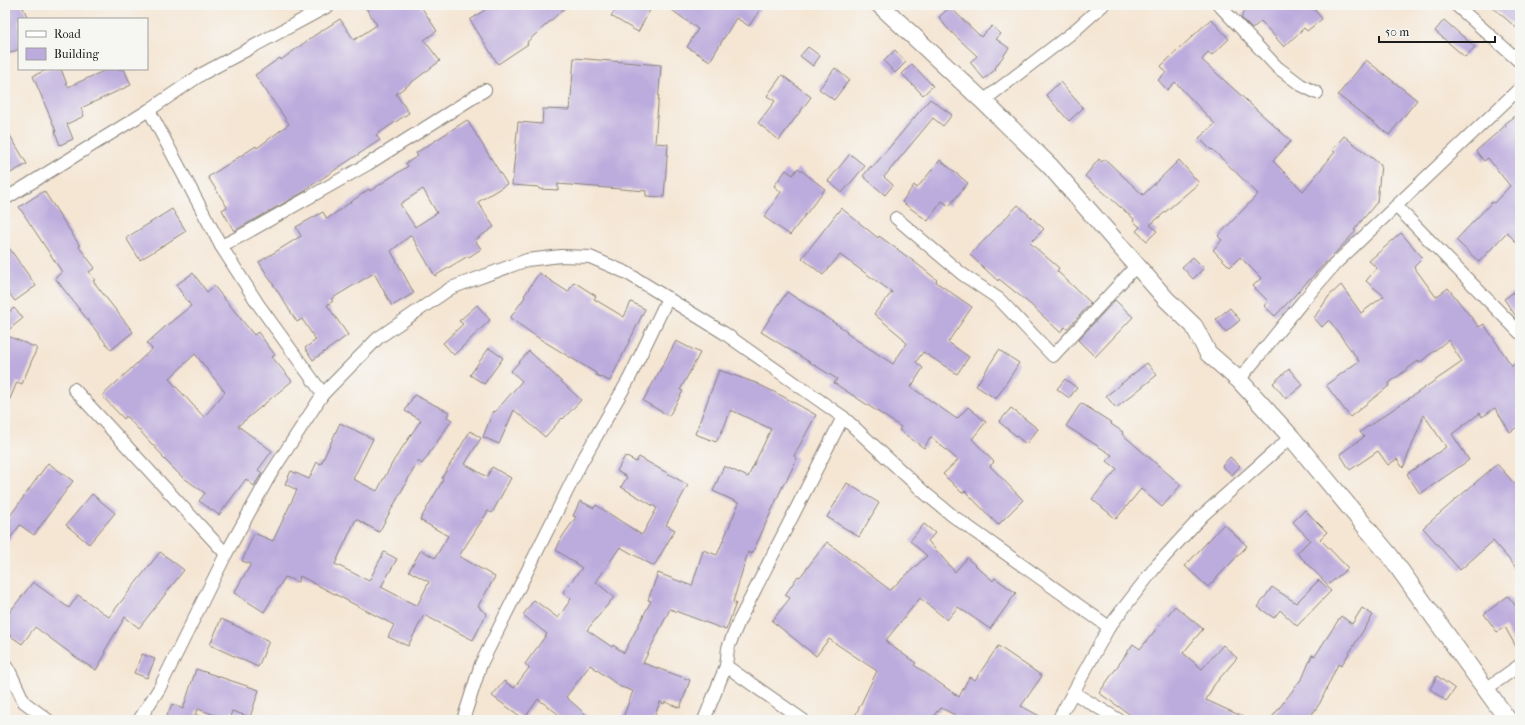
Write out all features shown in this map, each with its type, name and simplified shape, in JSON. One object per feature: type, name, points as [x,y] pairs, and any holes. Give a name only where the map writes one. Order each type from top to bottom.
[{"type":"main road","points":[[880,5],[1050,166],[1138,265],[1166,299],[1194,326],[1208,353],[1239,380],[1291,437],[1390,556],[1508,720]]},
{"type":"street","points":[[5,199],[149,110],[202,74],[330,5]]},
{"type":"street","points":[[983,101],[1073,32],[1103,5]]},
{"type":"street","points":[[1219,5],[1277,67],[1302,85],[1317,93]]},
{"type":"street","points":[[1456,5],[1520,62]]},
{"type":"street","points":[[1239,380],[1335,264],[1520,88]]},
{"type":"street","points":[[221,246],[265,223],[368,164],[485,90]]},
{"type":"street","points":[[149,110],[221,246],[258,304],[323,394]]},
{"type":"street","points":[[1396,206],[1520,333]]},
{"type":"street","points":[[896,218],[962,274],[999,300],[1053,356],[1138,265]]},
{"type":"street","points":[[139,720],[159,689],[226,554],[270,475],[323,394],[378,338],[451,288],[527,260],[561,256],[590,257],[627,273],[724,333],[843,417],[926,494],[953,516],[1109,627]]},
{"type":"street","points":[[463,720],[481,664],[581,463],[629,379],[668,298]]},
{"type":"street","points":[[74,389],[226,554]]},
{"type":"street","points":[[704,720],[726,666],[728,648],[739,620],[843,417]]},
{"type":"street","points":[[1058,720],[1109,627],[1157,566],[1203,515],[1291,437]]},
{"type":"street","points":[[5,665],[10,672],[24,702],[48,720]]},
{"type":"street","points":[[1486,689],[1520,665]]},
{"type":"street","points":[[726,666],[803,720]]},
{"type":"street","points":[[1074,693],[1119,720]]},
{"type":"building","points":[[5,5],[22,5],[28,18],[18,18],[18,49],[8,54],[5,46]]},
{"type":"building","points":[[364,5],[420,5],[437,31],[424,40],[440,61],[396,94],[409,113],[376,135],[380,140],[306,189],[307,190],[234,231],[222,210],[227,207],[208,177],[256,146],[257,148],[289,124],[255,75],[280,58],[281,60],[340,19],[354,40],[377,25]]},
{"type":"building","points":[[492,5],[568,5],[527,42],[528,44],[498,64],[470,20]]},
{"type":"building","points":[[618,5],[641,5],[650,10],[638,32],[611,16]]},
{"type":"building","points":[[665,5],[763,5],[749,26],[736,18],[710,61],[687,47],[698,29]]},
{"type":"building","points":[[1252,5],[1311,5],[1322,19],[1307,31],[1304,28],[1284,47],[1261,21],[1252,29],[1242,19],[1242,14]]},
{"type":"building","points":[[1490,5],[1520,5],[1520,31]]},
{"type":"building","points":[[950,7],[981,37],[992,26],[1001,34],[996,39],[1009,48],[995,68],[996,69],[984,79],[970,62],[977,56],[947,28],[939,17]]},
{"type":"building","points":[[1211,19],[1229,39],[1212,55],[1208,52],[1202,60],[1291,141],[1273,161],[1303,191],[1335,152],[1332,150],[1344,136],[1381,165],[1377,202],[1354,230],[1356,231],[1275,316],[1264,306],[1268,301],[1253,286],[1261,278],[1240,257],[1230,267],[1213,250],[1222,240],[1218,236],[1258,194],[1199,138],[1215,124],[1175,82],[1167,90],[1158,80],[1166,72],[1161,66]]},
{"type":"building","points":[[1444,20],[1475,47],[1465,57],[1435,31]]},
{"type":"building","points":[[808,47],[820,56],[813,66],[800,56]]},
{"type":"building","points":[[895,50],[906,62],[895,73],[884,61]]},
{"type":"building","points":[[574,58],[661,65],[655,143],[668,144],[664,197],[646,196],[646,191],[558,184],[558,190],[512,185],[518,122],[542,124],[543,109],[570,110]]},
{"type":"building","points":[[1366,60],[1417,100],[1389,135],[1338,95]]},
{"type":"building","points":[[912,64],[933,86],[923,95],[902,74]]},
{"type":"building","points":[[835,68],[849,80],[834,100],[819,89]]},
{"type":"building","points":[[46,70],[61,70],[68,87],[106,70],[124,70],[131,85],[81,108],[84,116],[67,124],[73,139],[60,145],[55,132],[56,131],[33,76]]},
{"type":"building","points":[[782,75],[811,97],[779,140],[758,123],[775,101],[767,96]]},
{"type":"building","points":[[1060,82],[1083,108],[1069,121],[1046,95]]},
{"type":"building","points":[[930,99],[952,115],[943,126],[933,118],[884,177],[893,185],[885,195],[863,176],[871,166],[872,168]]},
{"type":"building","points":[[1520,112],[1520,247],[1507,232],[1479,262],[1456,240],[1492,202],[1494,203],[1510,186],[1488,158],[1484,161],[1476,151],[1506,125],[1505,123]]},
{"type":"building","points":[[467,120],[507,184],[478,202],[494,227],[475,240],[481,249],[435,276],[411,235],[391,251],[414,293],[392,306],[374,273],[331,299],[333,301],[327,305],[348,335],[313,360],[305,348],[316,340],[302,319],[297,322],[259,262],[301,236],[296,227],[323,212],[327,219],[369,189],[370,191],[408,166],[406,163],[418,156],[416,153]],"holes":[[[423,189],[437,213],[415,227],[400,204]]]},
{"type":"building","points":[[5,127],[27,164],[5,176]]},
{"type":"building","points":[[850,154],[865,166],[842,193],[828,181]]},
{"type":"building","points":[[1099,159],[1102,162],[1105,159],[1143,195],[1179,160],[1199,183],[1150,225],[1157,231],[1147,241],[1136,231],[1140,227],[1133,221],[1134,219],[1085,176]]},
{"type":"building","points":[[940,160],[968,183],[949,206],[942,201],[928,221],[902,202],[914,185],[917,188]]},
{"type":"building","points":[[798,168],[825,189],[790,235],[764,217],[781,192],[774,186],[786,170],[793,175]]},
{"type":"building","points":[[44,191],[80,246],[79,247],[95,268],[89,272],[95,280],[93,281],[133,332],[111,350],[55,278],[62,272],[19,207]]},
{"type":"building","points":[[1018,205],[1044,229],[1030,243],[1059,268],[1057,271],[1091,303],[1067,329],[1065,327],[1060,332],[1030,304],[999,279],[998,281],[970,255]]},
{"type":"building","points":[[841,208],[878,238],[879,236],[916,263],[937,280],[936,282],[972,307],[948,342],[969,357],[957,374],[923,352],[916,362],[923,368],[911,387],[957,419],[968,407],[986,422],[972,439],[994,462],[990,466],[1023,500],[998,525],[965,491],[962,493],[943,474],[958,460],[931,437],[924,448],[899,430],[901,427],[834,383],[837,379],[761,332],[787,292],[847,331],[846,333],[893,364],[907,343],[874,314],[892,292],[840,255],[823,275],[802,258]]},
{"type":"building","points":[[172,209],[186,231],[140,260],[126,238]]},
{"type":"building","points":[[1401,233],[1423,258],[1414,267],[1436,297],[1448,288],[1479,327],[1484,324],[1512,366],[1520,360],[1520,425],[1510,432],[1495,408],[1482,417],[1480,413],[1452,434],[1469,460],[1420,494],[1407,474],[1446,447],[1424,415],[1403,468],[1397,459],[1388,465],[1378,451],[1350,470],[1340,454],[1364,437],[1360,432],[1462,362],[1448,340],[1419,363],[1418,361],[1389,383],[1390,385],[1350,417],[1326,385],[1359,361],[1329,320],[1322,327],[1314,318],[1329,296],[1341,285],[1361,313],[1384,296],[1366,281],[1377,268],[1369,261]]},
{"type":"building","points":[[5,242],[36,286],[15,301],[5,288]]},
{"type":"building","points":[[1193,257],[1204,268],[1193,279],[1182,267]]},
{"type":"building","points":[[193,273],[207,292],[214,286],[254,335],[258,332],[275,355],[272,357],[292,381],[238,426],[272,451],[258,470],[262,473],[254,486],[246,479],[219,515],[199,501],[205,493],[181,476],[126,416],[124,419],[102,396],[152,349],[147,343],[191,306],[176,285]],"holes":[[[195,354],[225,392],[204,417],[169,379]]]},
{"type":"building","points":[[539,273],[568,292],[574,282],[596,296],[594,299],[624,317],[631,302],[645,309],[610,381],[596,375],[596,373],[540,339],[510,318],[525,297],[524,296]]},
{"type":"building","points":[[1520,288],[1520,322],[1504,299]]},
{"type":"building","points":[[1115,300],[1133,317],[1095,357],[1078,340]]},
{"type":"building","points":[[477,305],[490,320],[454,355],[443,343],[463,324],[459,321]]},
{"type":"building","points":[[14,308],[23,318],[5,333],[5,315]]},
{"type":"building","points":[[1230,308],[1240,320],[1226,332],[1216,319]]},
{"type":"building","points":[[5,335],[37,348],[22,384],[17,382],[5,411]]},
{"type":"building","points":[[676,341],[700,353],[680,390],[683,391],[669,416],[643,401]]},
{"type":"building","points":[[489,348],[503,358],[484,384],[470,375]]},
{"type":"building","points":[[999,350],[1019,363],[996,399],[976,386]]},
{"type":"building","points":[[529,351],[581,400],[545,437],[514,410],[499,444],[483,437],[493,411],[495,412],[522,381],[511,371]]},
{"type":"building","points":[[1147,363],[1157,375],[1116,408],[1106,396]]},
{"type":"building","points":[[1289,369],[1303,385],[1286,399],[1273,383]]},
{"type":"building","points":[[719,370],[756,383],[816,415],[794,456],[797,458],[752,554],[748,552],[733,602],[736,603],[726,630],[670,609],[643,663],[690,680],[680,708],[665,702],[664,704],[660,702],[653,720],[622,720],[633,691],[621,687],[590,665],[566,697],[592,720],[566,720],[538,699],[524,719],[492,696],[504,681],[514,688],[529,668],[525,664],[547,634],[523,615],[534,600],[558,618],[571,599],[563,592],[582,568],[556,550],[562,537],[576,517],[573,516],[580,501],[594,508],[596,505],[642,535],[657,508],[621,487],[627,477],[617,471],[625,456],[636,462],[639,457],[688,485],[666,525],[675,530],[654,566],[620,547],[596,582],[614,597],[587,630],[612,647],[613,645],[624,653],[651,601],[648,600],[658,573],[692,586],[703,550],[717,555],[739,503],[713,491],[724,466],[748,477],[771,429],[731,410],[716,442],[695,434]]},
{"type":"building","points":[[1065,379],[1077,388],[1069,398],[1057,389]]},
{"type":"building","points":[[414,395],[449,412],[447,417],[452,420],[422,464],[418,461],[379,532],[356,519],[335,564],[369,581],[384,552],[397,559],[381,587],[417,606],[429,582],[409,571],[421,550],[435,558],[448,536],[420,520],[443,480],[442,478],[470,431],[481,438],[465,464],[487,477],[492,467],[511,478],[492,513],[488,511],[459,556],[495,577],[478,606],[487,613],[473,640],[424,615],[408,646],[388,637],[394,625],[300,576],[298,582],[285,577],[264,612],[234,593],[251,564],[242,561],[254,533],[273,541],[297,490],[285,484],[291,471],[309,479],[317,462],[321,464],[340,423],[373,439],[353,479],[377,491],[394,460],[421,420],[405,411]]},
{"type":"building","points":[[1081,403],[1123,432],[1122,434],[1181,485],[1162,507],[1141,489],[1116,519],[1092,499],[1117,469],[1107,461],[1112,455],[1066,426]]},
{"type":"building","points":[[1011,408],[1038,429],[1026,444],[999,422]]},
{"type":"building","points":[[1230,457],[1240,466],[1232,475],[1222,466]]},
{"type":"building","points":[[48,463],[73,481],[34,535],[20,525],[5,545],[5,523]]},
{"type":"building","points":[[1497,464],[1520,490],[1520,572],[1493,541],[1460,570],[1423,528]]},
{"type":"building","points":[[847,483],[879,503],[859,537],[827,517]]},
{"type":"building","points":[[92,494],[115,513],[89,544],[66,525]]},
{"type":"building","points":[[1305,510],[1327,532],[1320,539],[1348,568],[1328,585],[1297,553],[1310,540],[1293,522]]},
{"type":"building","points":[[924,524],[935,533],[928,541],[955,572],[967,558],[993,581],[995,578],[1016,593],[990,629],[958,607],[947,620],[920,598],[886,640],[888,641],[887,643],[916,663],[914,665],[959,697],[969,677],[975,680],[998,646],[1042,676],[1021,706],[1047,720],[965,720],[941,708],[938,712],[937,711],[932,720],[853,720],[877,671],[829,639],[816,656],[772,621],[790,598],[785,595],[798,576],[800,577],[827,542],[890,590],[927,556],[910,541]]},
{"type":"building","points":[[1224,524],[1247,546],[1208,587],[1185,566]]},
{"type":"building","points":[[160,552],[184,570],[139,628],[125,617],[104,652],[106,653],[96,670],[81,661],[35,627],[22,644],[5,632],[5,618],[33,582],[69,608],[78,595],[109,617]]},
{"type":"building","points":[[1319,580],[1331,591],[1297,626],[1280,610],[1274,618],[1258,607],[1272,587],[1296,603]]},
{"type":"building","points":[[1508,596],[1520,612],[1520,654],[1505,627],[1497,632],[1484,614]]},
{"type":"building","points":[[1175,606],[1203,629],[1183,653],[1202,669],[1223,645],[1237,658],[1214,685],[1206,700],[1250,720],[1138,720],[1099,693],[1133,644],[1140,649]]},
{"type":"building","points":[[1362,608],[1373,615],[1341,666],[1338,664],[1320,703],[1308,720],[1270,720],[1303,677],[1312,655],[1315,656],[1341,616],[1352,624]]},
{"type":"building","points":[[221,619],[269,641],[258,667],[210,645]]},
{"type":"building","points":[[142,654],[155,659],[147,678],[134,673]]},
{"type":"building","points":[[196,669],[259,690],[250,717],[232,711],[229,720],[198,709],[195,714],[208,720],[165,720],[172,704],[183,709]]},
{"type":"building","points":[[1437,676],[1455,689],[1446,701],[1430,689]]}]
